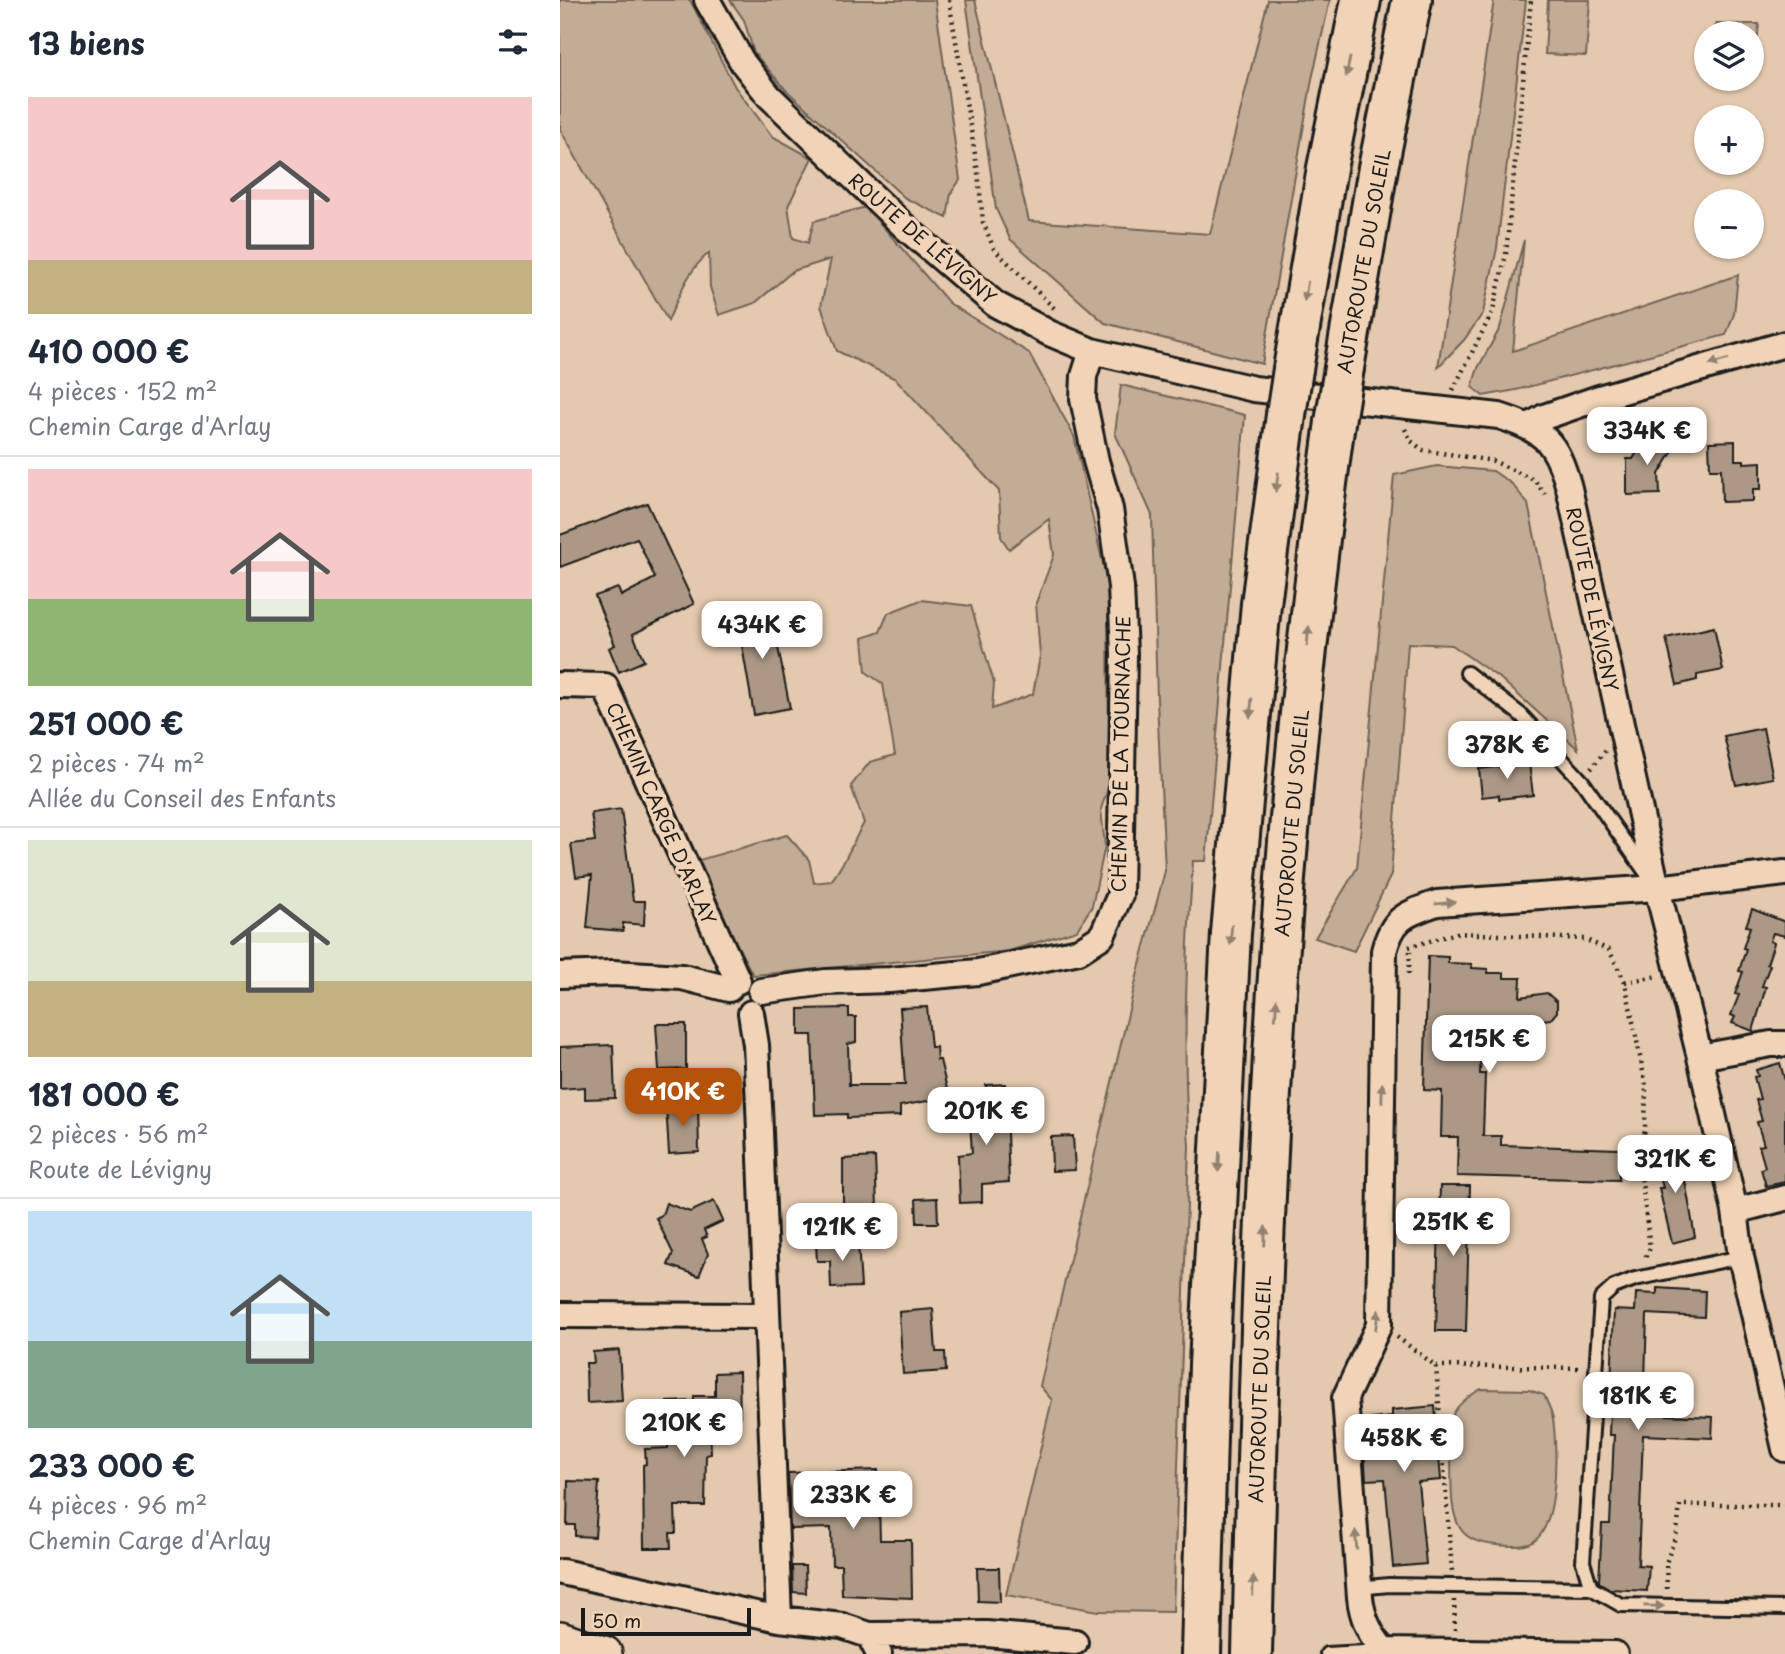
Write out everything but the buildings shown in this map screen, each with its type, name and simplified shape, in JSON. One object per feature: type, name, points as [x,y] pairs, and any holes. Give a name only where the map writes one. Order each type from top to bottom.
[{"type":"highway","points":[[1201,1654],[1209,1365],[1231,933],[1261,604],[1293,369],[1327,168],[1361,0]]},
{"type":"highway","name":"AUTOROUTE DU SOLEIL","points":[[1252,1654],[1270,1104],[1294,774],[1312,597],[1335,422],[1378,169],[1412,0]]},
{"type":"main road","points":[[560,1639],[604,1654]]},
{"type":"street","name":"ROUTE DE LÉVIGNY","points":[[707,0],[743,63],[769,96],[906,228],[995,304],[1049,333],[1084,348],[1254,389],[1499,416],[1529,426],[1549,442],[1561,461],[1569,488],[1657,888],[1735,1211],[1741,1257],[1784,1440]]},
{"type":"street","points":[[1529,426],[1544,417],[1599,398],[1785,344]]},
{"type":"street","name":"CHEMIN DE LA TOURNACHE","points":[[756,1002],[826,982],[890,980],[978,972],[1080,951],[1102,936],[1120,895],[1124,654],[1121,587],[1112,522],[1083,400],[1084,348]]},
{"type":"street","name":"CHEMIN CARGE D'ARLAY","points":[[568,685],[605,686],[734,985]]},
{"type":"street","points":[[1615,1654],[1384,1651],[1365,1622],[1360,1597],[1345,1398],[1379,1325],[1384,951],[1390,932],[1399,919],[1437,902],[1657,888],[1785,873]]},
{"type":"street","points":[[561,969],[682,977],[734,985],[728,1003],[732,1010],[745,1014],[756,1002]]},
{"type":"street","points":[[756,1002],[779,1619]]},
{"type":"street","points":[[1700,1058],[1771,1044],[1785,1044]]},
{"type":"street","points":[[1735,1211],[1785,1198]]},
{"type":"street","points":[[560,1315],[767,1316]]},
{"type":"street","points":[[562,1572],[779,1619],[842,1626],[874,1644],[987,1634],[1075,1642]]},
{"type":"lane","points":[[1467,673],[1521,715],[1582,781],[1657,888]]},
{"type":"lane","points":[[1591,1588],[1583,1562],[1601,1299],[1615,1287],[1635,1279],[1741,1257]]},
{"type":"lane","points":[[1360,1597],[1368,1587],[1389,1585],[1591,1588],[1621,1605],[1785,1608]]},
{"type":"lane","points":[[1327,1654],[1384,1651]]},
{"type":"path","points":[[949,0],[978,172],[983,222],[994,249],[1058,312],[1084,348]]},
{"type":"path","points":[[1443,409],[1493,311],[1506,254],[1531,0]]},
{"type":"path","points":[[1392,403],[1411,441],[1423,450],[1493,461],[1534,480],[1547,496]]},
{"type":"path","points":[[1582,781],[1605,751],[1602,738]]},
{"type":"path","points":[[1398,951],[1457,933],[1584,939],[1609,950],[1625,982],[1646,1086],[1645,1131],[1638,1151],[1650,1248],[1635,1279]]},
{"type":"path","points":[[1625,982],[1665,974]]},
{"type":"path","points":[[1379,1325],[1436,1366],[1597,1368]]},
{"type":"path","points":[[1436,1366],[1453,1586]]},
{"type":"path","points":[[1668,1606],[1666,1563],[1677,1532],[1680,1505],[1783,1505]]},
{"type":"shaded area","points":[[560,0],[690,0],[735,87],[772,136],[812,158],[788,206],[793,238],[808,243],[814,221],[866,207],[949,303],[1029,353],[1074,436],[1108,586],[1109,785],[1101,809],[1105,846],[1092,906],[1077,930],[1009,951],[753,975],[692,862],[787,835],[809,860],[814,883],[831,881],[864,823],[851,786],[870,762],[895,755],[883,684],[866,672],[863,638],[880,632],[888,613],[921,600],[971,606],[994,683],[992,709],[1033,694],[1040,656],[1036,603],[1054,555],[1049,519],[1009,549],[1001,537],[999,491],[896,379],[837,351],[821,306],[831,259],[793,271],[755,303],[719,315],[710,287],[709,253],[689,276],[668,321],[560,129]]},
{"type":"shaded area","points":[[730,0],[935,0],[960,180],[951,193],[947,218],[905,198],[786,90],[754,53],[744,20]]},
{"type":"shaded area","points":[[966,0],[975,0],[1029,221],[1210,234],[1268,0],[1330,0],[1312,79],[1262,364],[1105,323],[1010,239],[996,209]]},
{"type":"shaded area","points":[[1494,0],[1526,0],[1497,248],[1483,313],[1464,340],[1438,367]]},
{"type":"shaded area","points":[[1548,0],[1590,0],[1586,56],[1545,54]]},
{"type":"shaded area","points":[[1524,240],[1513,351],[1738,275],[1734,314],[1726,335],[1516,390],[1483,396],[1472,387],[1478,368],[1500,328]]},
{"type":"shaded area","points":[[1121,385],[1245,415],[1206,861],[1193,861],[1185,1039],[1189,1146],[1173,1612],[1098,1611],[1006,1595],[1052,1400],[1040,1386],[1137,976],[1165,871],[1152,515],[1115,433]]},
{"type":"shaded area","points":[[1437,466],[1493,471],[1512,484],[1528,504],[1578,749],[1502,680],[1452,645],[1408,643],[1391,875],[1354,951],[1315,938],[1357,868],[1394,475]]},
{"type":"shaded area","points":[[1481,1389],[1529,1390],[1544,1395],[1552,1413],[1555,1468],[1551,1507],[1539,1536],[1529,1544],[1509,1546],[1481,1542],[1467,1536],[1456,1521],[1452,1495],[1450,1426],[1455,1410]]}]
